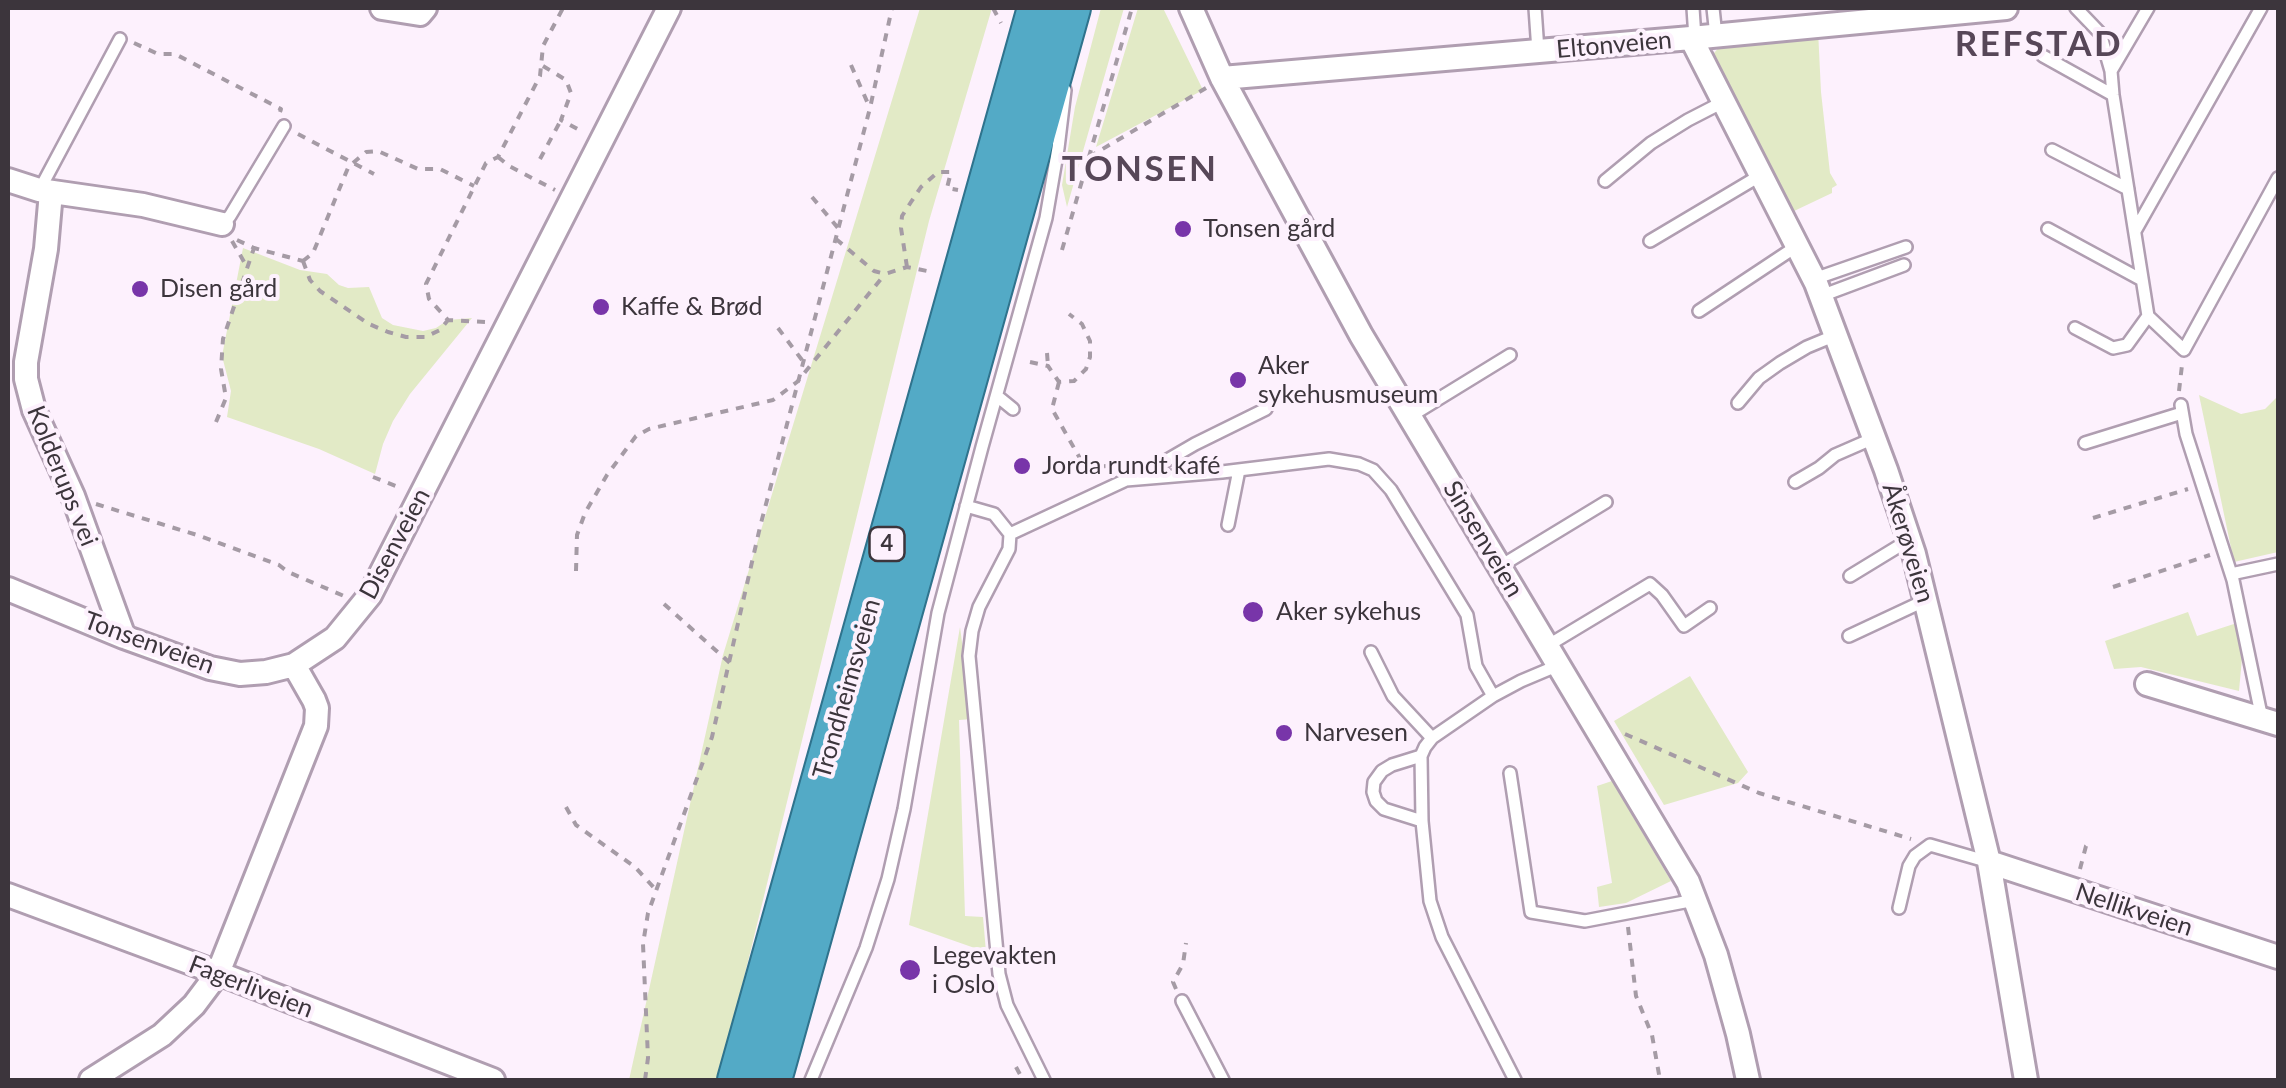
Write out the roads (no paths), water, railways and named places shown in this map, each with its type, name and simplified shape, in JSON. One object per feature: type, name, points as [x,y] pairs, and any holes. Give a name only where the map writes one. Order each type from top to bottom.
[{"type":"highway","name":"Trondheimsveien","points":[[737,1080],[1037,8]]},
{"type":"highway","name":"Trondheimsveien","points":[[772,1080],[1071,8]]},
{"type":"street","points":[[382,8],[420,14],[425,8]]},
{"type":"street","name":"Disenveien","points":[[294,665],[335,638],[370,595],[668,8]]},
{"type":"street","name":"Sinsenveien","points":[[1191,8],[1222,78],[1360,335],[1678,865],[1716,955],[1748,1080]]},
{"type":"street","name":"Eltonveien","points":[[1222,78],[1700,37],[1862,15],[2006,8]]},
{"type":"street","name":"Åkerøveien","points":[[1700,37],[1723,102],[1817,288],[1910,540],[1988,862],[2026,1080]]},
{"type":"street","points":[[8,180],[46,191],[143,205],[222,224]]},
{"type":"street","name":"Kolderups vei","points":[[46,191],[46,249],[26,379],[34,410],[73,496],[124,637]]},
{"type":"street","name":"Tonsenveien","points":[[8,589],[210,668],[240,674],[294,665]]},
{"type":"street","points":[[91,1080],[162,1035],[218,974],[316,726],[317,708],[294,665]]},
{"type":"street","points":[[2146,684],[2270,722]]},
{"type":"street","name":"Nellikveien","points":[[1988,862],[2278,957]]},
{"type":"street","name":"Fagerliveien","points":[[8,895],[493,1080]]},
{"type":"lane","points":[[811,1080],[866,948],[888,880],[904,809],[930,649],[1046,218],[1063,116],[1071,8]]},
{"type":"lane","points":[[1535,8],[1538,52]]},
{"type":"lane","points":[[1693,8],[1700,37]]},
{"type":"lane","points":[[1700,37],[1714,8]]},
{"type":"lane","points":[[2076,8],[2100,33],[2112,71],[2148,316],[2184,350],[2278,178]]},
{"type":"lane","points":[[2112,71],[2148,8]]},
{"type":"lane","points":[[2135,231],[2260,8]]},
{"type":"lane","points":[[46,191],[120,38]]},
{"type":"lane","points":[[2042,56],[2113,95]]},
{"type":"lane","points":[[1605,181],[1651,143],[1723,102]]},
{"type":"lane","points":[[222,224],[284,126]]},
{"type":"lane","points":[[2052,150],[2128,189]]},
{"type":"lane","points":[[1650,241],[1761,176]]},
{"type":"lane","points":[[2048,229],[2142,280]]},
{"type":"lane","points":[[1699,311],[1797,246]]},
{"type":"lane","points":[[1817,288],[1906,247]]},
{"type":"lane","points":[[1817,288],[1904,265]]},
{"type":"lane","points":[[2075,328],[2113,348],[2127,345],[2148,316]]},
{"type":"lane","points":[[1738,403],[1759,378],[1780,363],[1836,336]]},
{"type":"lane","points":[[1410,416],[1510,355]]},
{"type":"lane","points":[[997,396],[1013,408]]},
{"type":"lane","points":[[1156,476],[1164,462],[1266,409]]},
{"type":"lane","points":[[2085,443],[2182,409],[2270,722]]},
{"type":"lane","points":[[1795,482],[1835,455],[1874,438]]},
{"type":"lane","points":[[1010,534],[1126,480],[1329,459],[1359,464],[1373,470],[1391,490],[1467,615],[1476,666],[1493,696]]},
{"type":"lane","points":[[1228,525],[1239,470]]},
{"type":"lane","points":[[1499,567],[1606,502]]},
{"type":"lane","points":[[966,506],[994,514],[1010,534],[1009,549],[979,607],[970,656],[999,974],[1007,1005],[1044,1080]]},
{"type":"lane","points":[[1850,576],[1910,540]]},
{"type":"lane","points":[[2231,574],[2278,564]]},
{"type":"lane","points":[[1515,1080],[1442,937],[1430,901],[1422,822],[1421,756],[1432,738],[1520,680],[1650,584],[1662,594],[1684,626],[1710,608]]},
{"type":"lane","points":[[1849,636],[1926,600]]},
{"type":"lane","points":[[1371,652],[1393,696],[1432,738]]},
{"type":"lane","points":[[1421,756],[1382,771],[1374,782],[1373,792],[1384,809],[1422,822]]},
{"type":"lane","points":[[1510,773],[1531,912],[1585,921],[1694,900]]},
{"type":"lane","points":[[1898,908],[1909,866],[1930,845],[1988,862]]},
{"type":"lane","points":[[1182,1001],[1223,1080]]},
{"type":"place","name":"Tonsen gård","points":[[1183,229]]},
{"type":"place","name":"Disen gård","points":[[140,289]]},
{"type":"place","name":"Kaffe & Brød","points":[[601,307]]},
{"type":"place","name":"Aker sykehusmuseum","points":[[1238,380]]},
{"type":"place","name":"Jorda rundt kafé","points":[[1022,466]]},
{"type":"place","name":"Aker sykehus","points":[[1253,612]]},
{"type":"place","name":"Narvesen","points":[[1284,733]]},
{"type":"place","name":"Legevakten i Oslo","points":[[910,970]]},
{"type":"district","name":"REFSTAD","points":[[2039,45]]},
{"type":"district","name":"TONSEN","points":[[1140,170]]}]
